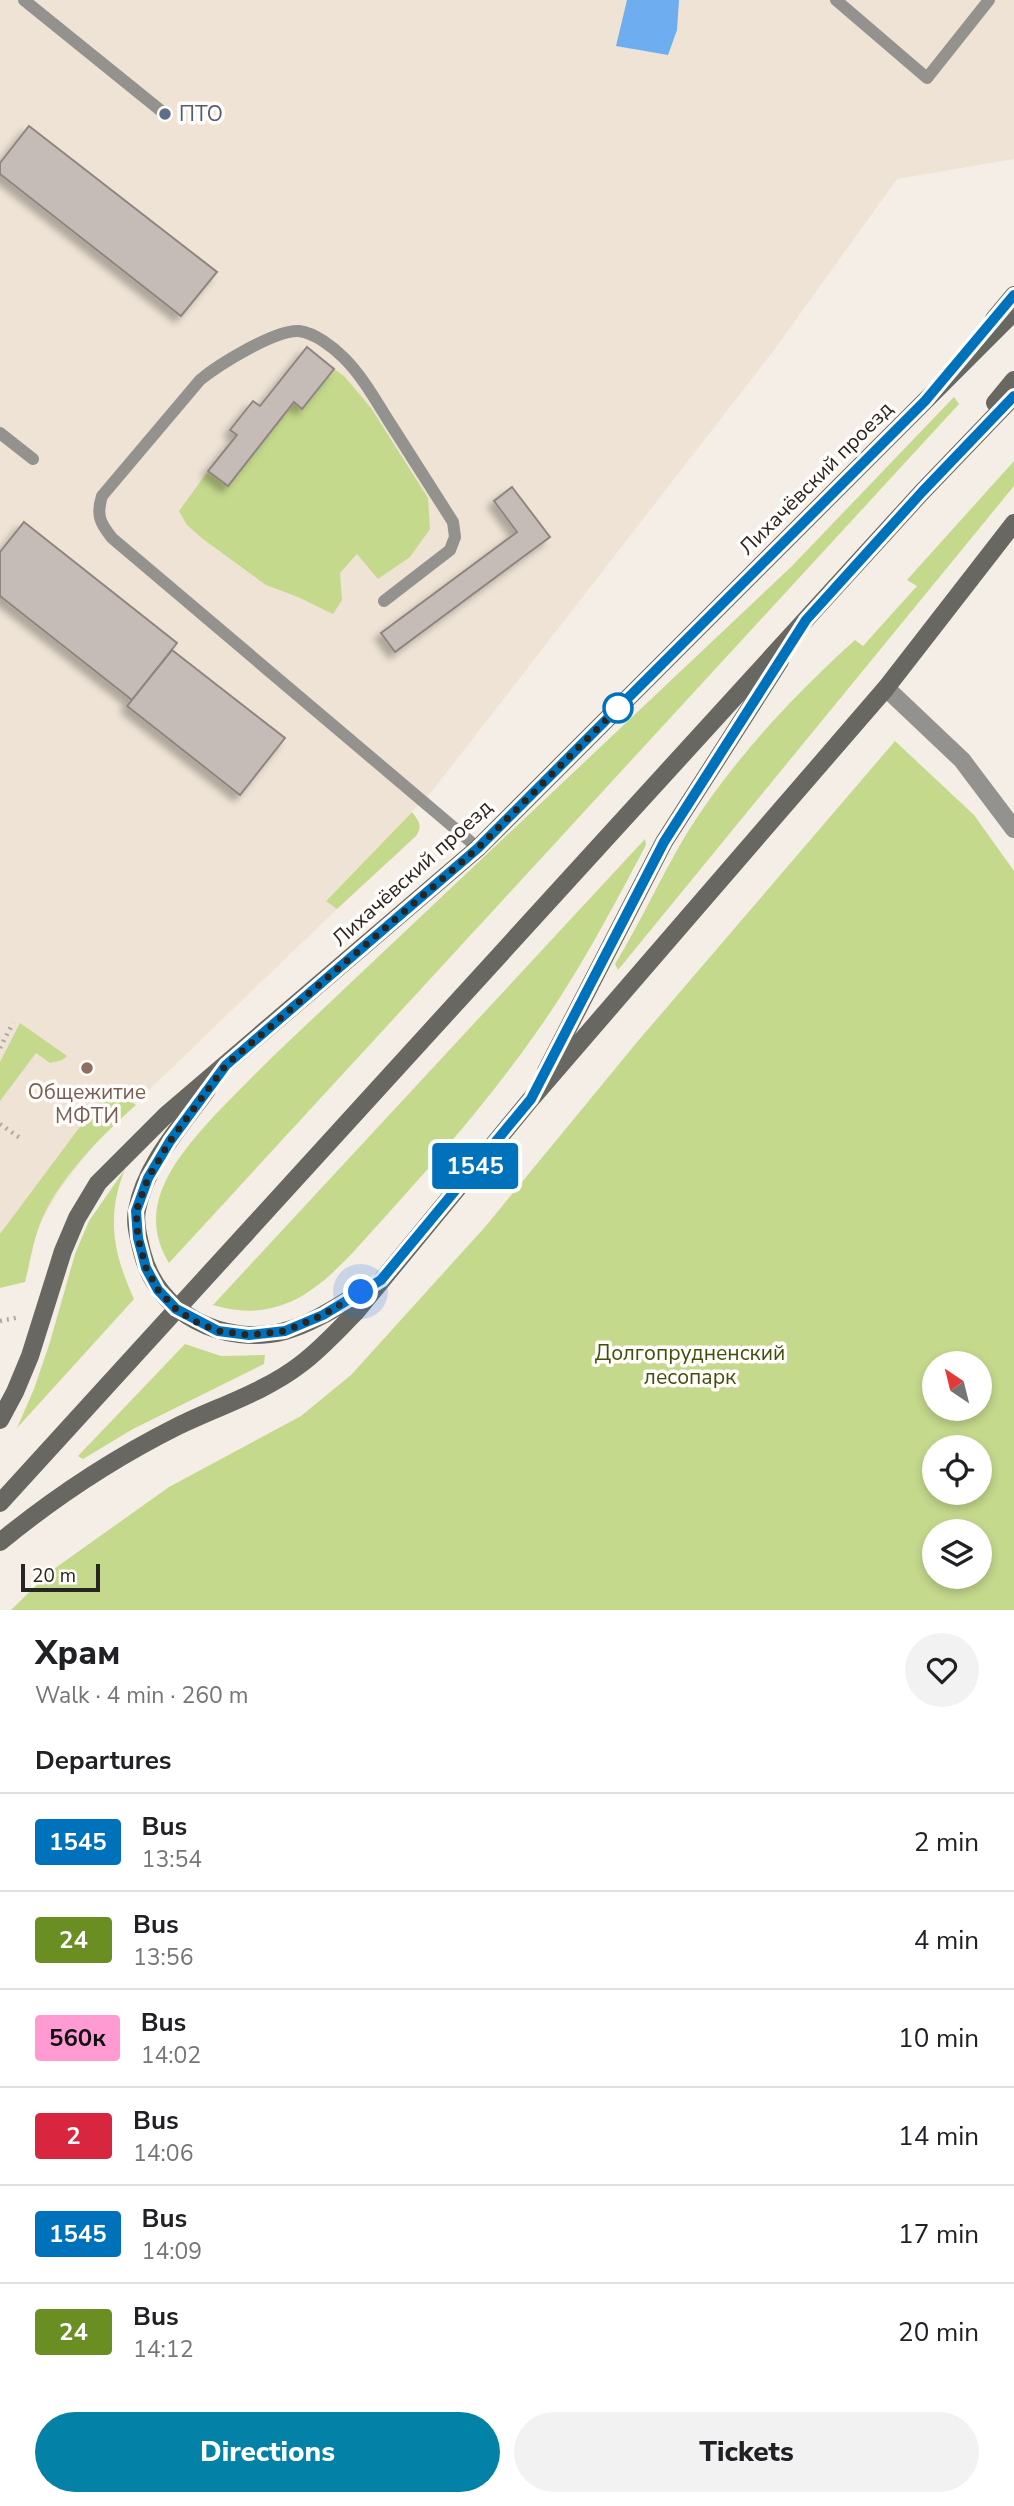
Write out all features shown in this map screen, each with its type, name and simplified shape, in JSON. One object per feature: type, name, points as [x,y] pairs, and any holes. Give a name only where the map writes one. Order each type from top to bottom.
[{"type":"main road","name":"Лихачёвский проезд","points":[[925,401],[1014,295]]},
{"type":"main road","name":"Лихачёвский проезд","points":[[0,1420],[30,1356],[77,1218],[99,1183],[131,1148],[478,848],[1014,312]]},
{"type":"main road","points":[[922,492],[1014,380]]},
{"type":"main road","points":[[0,1503],[922,492],[1014,396]]},
{"type":"main road","points":[[0,1542],[71,1488],[127,1453],[179,1425],[266,1386],[300,1365],[355,1313],[531,1099],[886,688],[1014,523]]},
{"type":"main road","points":[[531,1099],[664,842],[806,620]]},
{"type":"main road","points":[[226,1065],[170,1141],[148,1178],[136,1211],[138,1238],[146,1268],[158,1290],[176,1309],[218,1331],[249,1335],[285,1331],[323,1315],[381,1280]]},
{"type":"street","points":[[886,688],[962,760],[1014,829]]},
{"type":"lane","points":[[24,0],[165,114]]},
{"type":"lane","points":[[836,0],[927,78],[989,0]]},
{"type":"lane","points":[[384,601],[450,550],[455,537],[453,522],[369,390],[346,359],[314,336],[299,331],[279,335],[219,365],[200,380],[102,496],[97,512],[102,525],[112,538],[478,848]]},
{"type":"lane","points":[[0,433],[33,459]]},
{"type":"path","points":[[0,1048],[13,1023]]},
{"type":"path","points":[[0,1124],[20,1139]]},
{"type":"path","points":[[0,1321],[20,1317]]},
{"type":"shaded area","points":[[0,0],[1014,0],[1014,159],[897,179],[774,350],[433,790],[326,900],[337,909],[99,1138],[60,1189],[40,1223],[20,1276],[0,1281]]},
{"type":"green space","points":[[334,369],[344,376],[371,408],[428,498],[430,529],[410,557],[378,579],[357,554],[340,573],[342,600],[333,614],[266,585],[203,539],[187,525],[179,511],[208,471],[228,486],[294,402],[302,409]]},
{"type":"green space","points":[[954,397],[959,404],[169,1263],[159,1242],[156,1222],[158,1202],[174,1166],[214,1116],[287,1043],[792,566]]},
{"type":"green space","points":[[1014,461],[1014,486],[618,970],[615,964],[678,849],[723,780],[786,707],[832,662],[855,640],[863,646],[917,586],[907,580]]},
{"type":"green space","name":"Долгопрудненский лесопарк","points":[[895,741],[974,815],[1014,871],[1014,1610],[11,1610],[51,1571],[169,1487],[301,1416],[351,1375],[485,1227],[638,1041]]},
{"type":"green space","points":[[412,812],[419,824],[416,836],[337,909],[326,901]]},
{"type":"green space","points":[[645,839],[646,845],[603,924],[538,1030],[453,1140],[353,1252],[317,1286],[290,1302],[252,1311],[213,1305]]},
{"type":"green space","points":[[20,1023],[67,1056],[50,1063],[36,1053],[0,1101],[0,1062]]},
{"type":"green space","points":[[108,1085],[136,1105],[95,1144],[57,1191],[38,1231],[25,1282],[0,1288],[0,1234],[100,1100]]},
{"type":"green space","points":[[125,1169],[115,1203],[114,1234],[121,1266],[134,1299],[17,1428],[50,1342],[75,1254],[89,1221]]},
{"type":"green space","points":[[185,1344],[221,1356],[265,1355],[264,1364],[133,1429],[83,1459],[78,1456]]},
{"type":"water","points":[[627,0],[679,0],[677,30],[668,55],[616,46]]},
{"type":"building","points":[[29,126],[217,272],[181,316],[0,174],[0,163]]},
{"type":"building","points":[[307,347],[334,369],[302,409],[294,402],[228,486],[208,471],[237,435],[230,430],[253,401],[260,406]]},
{"type":"building","points":[[512,487],[550,537],[395,652],[381,633],[517,532],[494,501]]},
{"type":"building","points":[[24,522],[177,643],[132,700],[0,596],[0,552]]},
{"type":"building","points":[[172,650],[285,738],[240,795],[127,706]]},
{"type":"bus line","name":"1545","points":[[1014,295],[925,401],[478,848],[226,1065],[170,1141],[148,1178],[136,1211],[138,1238],[146,1268],[158,1290],[176,1309],[194,1321],[218,1331],[249,1335],[285,1331],[323,1315],[381,1280],[531,1099],[664,842],[806,620],[1014,396]]},
{"type":"place","name":"ПТО","points":[[165,114]]},
{"type":"place","name":"Общежитие МФТИ","points":[[87,1068]]},
{"type":"route","points":[[361,1292],[323,1315],[285,1331],[249,1335],[218,1331],[194,1321],[176,1309],[158,1290],[146,1268],[138,1238],[136,1211],[148,1178],[170,1141],[226,1065],[478,848],[618,708]]}]
